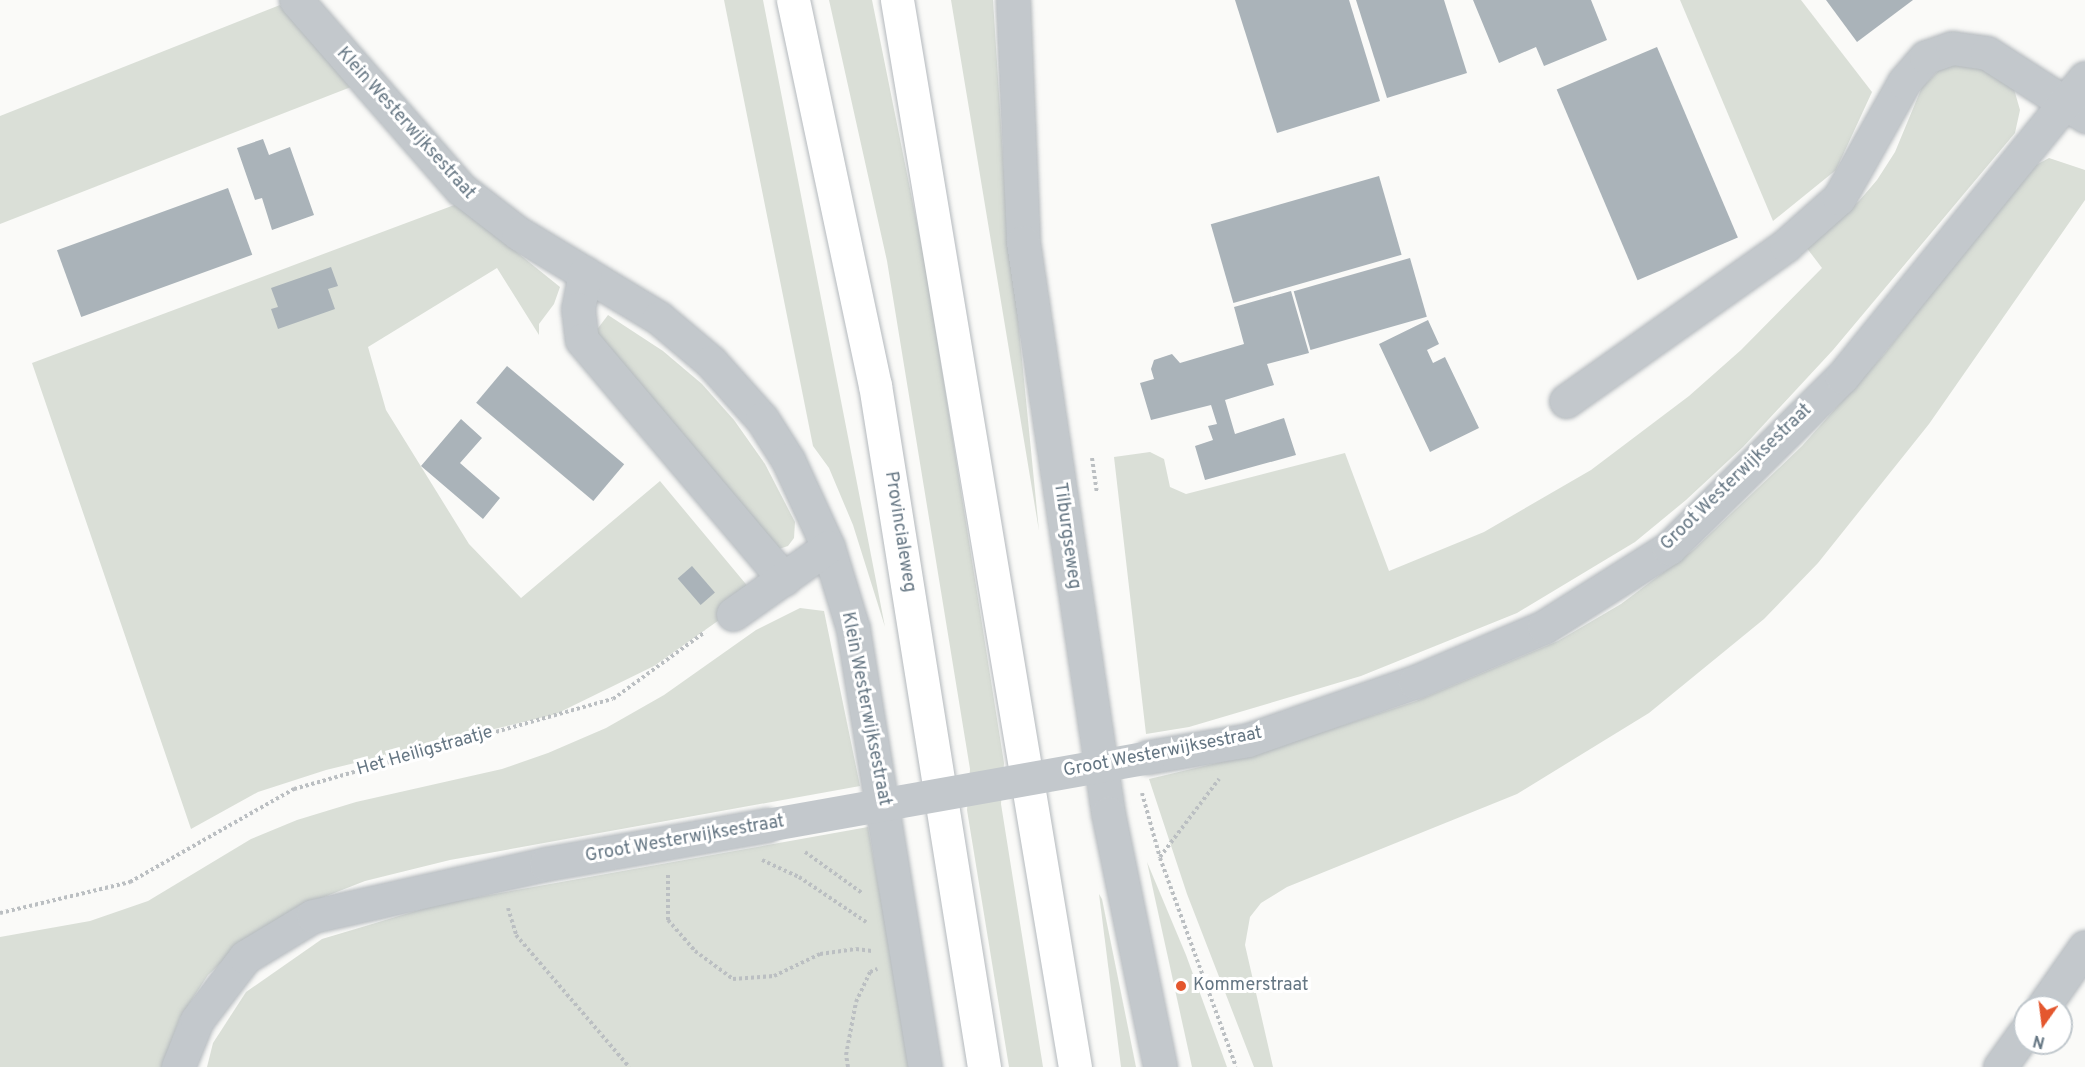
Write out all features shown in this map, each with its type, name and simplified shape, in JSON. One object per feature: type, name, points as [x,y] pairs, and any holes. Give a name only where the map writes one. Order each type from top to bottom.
[{"type":"highway","name":"Provincialeweg","points":[[793,0],[875,385],[984,1067]]},
{"type":"highway","points":[[897,0],[1075,1067]]},
{"type":"street","name":"Klein Westerwijksestraat","points":[[296,0],[461,189],[488,214],[659,318],[711,362],[748,403],[788,460],[828,548],[853,629],[925,1067]]},
{"type":"street","name":"Tilburgseweg","points":[[1014,0],[1023,242],[1108,813],[1160,1067]]},
{"type":"street","name":"Groot Westerwijksestraat","points":[[178,1067],[197,1020],[245,957],[313,916],[497,875],[1248,740],[1415,682],[1544,627],[1669,548],[1842,377],[2078,99],[1987,53],[1952,48],[1926,57],[1904,82],[1839,198],[1786,245],[1566,401]]},
{"type":"street","points":[[585,273],[578,309],[582,340],[784,579]]},
{"type":"street","points":[[733,614],[828,548]]},
{"type":"street","points":[[2051,995],[2085,947]]},
{"type":"street","points":[[2000,1067],[2013,1049]]},
{"type":"path","name":"Het Heiligstraatje","points":[[0,913],[130,882],[294,789],[613,699],[733,614]]},
{"type":"path","points":[[1236,1067],[1160,858],[1248,740]]},
{"type":"path","points":[[766,825],[902,921]]},
{"type":"path","points":[[751,862],[762,860],[799,877],[864,921],[908,957]]},
{"type":"path","points":[[657,876],[675,873]]},
{"type":"path","points":[[668,874],[668,920],[695,951],[734,979],[774,976],[820,954],[856,949],[908,957]]},
{"type":"path","points":[[497,875],[516,934],[629,1067]]},
{"type":"path","points":[[849,1067],[846,1055],[856,1002],[870,972],[908,957]]},
{"type":"shaded area","points":[[724,0],[763,0],[885,627],[853,525],[829,468],[813,446]]},
{"type":"shaded area","points":[[829,0],[872,0],[925,263],[1004,763],[1001,804],[1043,1067],[1009,1067],[967,810],[970,769],[887,261]]},
{"type":"shaded area","points":[[951,0],[993,0],[1005,188],[1039,531]]},
{"type":"shaded area","points":[[1680,0],[1801,0],[1872,92],[1836,170],[1773,221]]},
{"type":"shaded area","points":[[280,5],[351,87],[0,224],[0,116]]},
{"type":"shaded area","points":[[1967,58],[2014,89],[2020,110],[2015,133],[1833,350],[1743,447],[1686,500],[1635,542],[1517,613],[1361,676],[1189,727],[1146,734],[1114,457],[1150,452],[1164,459],[1170,487],[1186,494],[1345,453],[1389,571],[1484,532],[1591,470],[1689,396],[1741,350],[1822,268],[1806,247],[1859,201],[1877,180],[1895,152],[1922,87],[1940,69]]},
{"type":"shaded area","points":[[2049,158],[2085,170],[2085,200],[1929,424],[1818,563],[1764,619],[1649,713],[1517,794],[1287,887],[1261,903],[1250,917],[1245,945],[1273,1067],[1254,1067],[1187,894],[1149,779],[1259,753],[1416,701],[1558,641],[1621,604],[1693,550],[1802,446],[1884,354],[2029,169]]},
{"type":"shaded area","points":[[457,204],[560,287],[554,304],[539,324],[539,335],[497,268],[368,347],[386,410],[469,544],[521,598],[660,481],[750,589],[749,599],[654,666],[556,714],[326,770],[258,792],[191,829],[32,363]]},
{"type":"shaded area","points":[[608,315],[663,351],[702,384],[734,420],[765,464],[795,522],[794,538],[788,546],[779,549],[589,340]]},
{"type":"shaded area","points":[[800,608],[824,611],[860,786],[450,860],[365,881],[301,906],[245,941],[208,975],[180,1018],[162,1067],[0,1067],[0,937],[90,921],[148,901],[251,839],[297,820],[356,802],[502,769],[548,753],[606,728],[664,695],[756,630]]},
{"type":"shaded area","points":[[868,827],[911,1067],[207,1067],[213,1043],[246,992],[322,939],[439,904]]},
{"type":"shaded area","points":[[1147,862],[1186,955],[1227,1067],[1192,1067]]},
{"type":"shaded area","points":[[1099,894],[1102,899],[1136,1067],[1121,1067]]},
{"type":"building","points":[[1235,0],[1349,0],[1380,101],[1277,133]]},
{"type":"building","points":[[1356,0],[1444,0],[1467,73],[1387,98]]},
{"type":"building","points":[[1473,0],[1591,0],[1607,40],[1544,66],[1536,47],[1499,63]]},
{"type":"building","points":[[1826,0],[1913,0],[1857,42]]},
{"type":"building","points":[[1657,47],[1738,238],[1638,280],[1557,90]]},
{"type":"building","points":[[263,139],[269,155],[290,147],[314,215],[272,230],[262,198],[255,200],[237,148]]},
{"type":"building","points":[[1379,176],[1402,255],[1233,303],[1211,224]]},
{"type":"building","points":[[228,188],[252,255],[81,317],[57,250]]},
{"type":"building","points":[[1410,258],[1427,317],[1311,350],[1294,291]]},
{"type":"building","points":[[331,267],[338,286],[328,289],[335,309],[278,329],[271,309],[278,307],[271,288]]},
{"type":"building","points":[[1291,291],[1309,353],[1267,364],[1274,385],[1225,400],[1235,434],[1284,418],[1296,455],[1205,480],[1195,446],[1213,440],[1208,426],[1217,424],[1211,405],[1151,420],[1140,383],[1154,379],[1151,369],[1154,360],[1172,354],[1180,363],[1244,344],[1234,307]]},
{"type":"building","points":[[1428,320],[1439,344],[1427,350],[1433,363],[1445,357],[1479,428],[1430,452],[1379,344]]},
{"type":"building","points":[[507,366],[624,464],[593,501],[476,403]]},
{"type":"building","points":[[461,419],[482,438],[460,463],[500,498],[483,519],[421,466]]},
{"type":"building","points":[[692,566],[715,592],[701,605],[678,578]]},
{"type":"place","name":"Kommerstraat","points":[[1181,986]]}]
